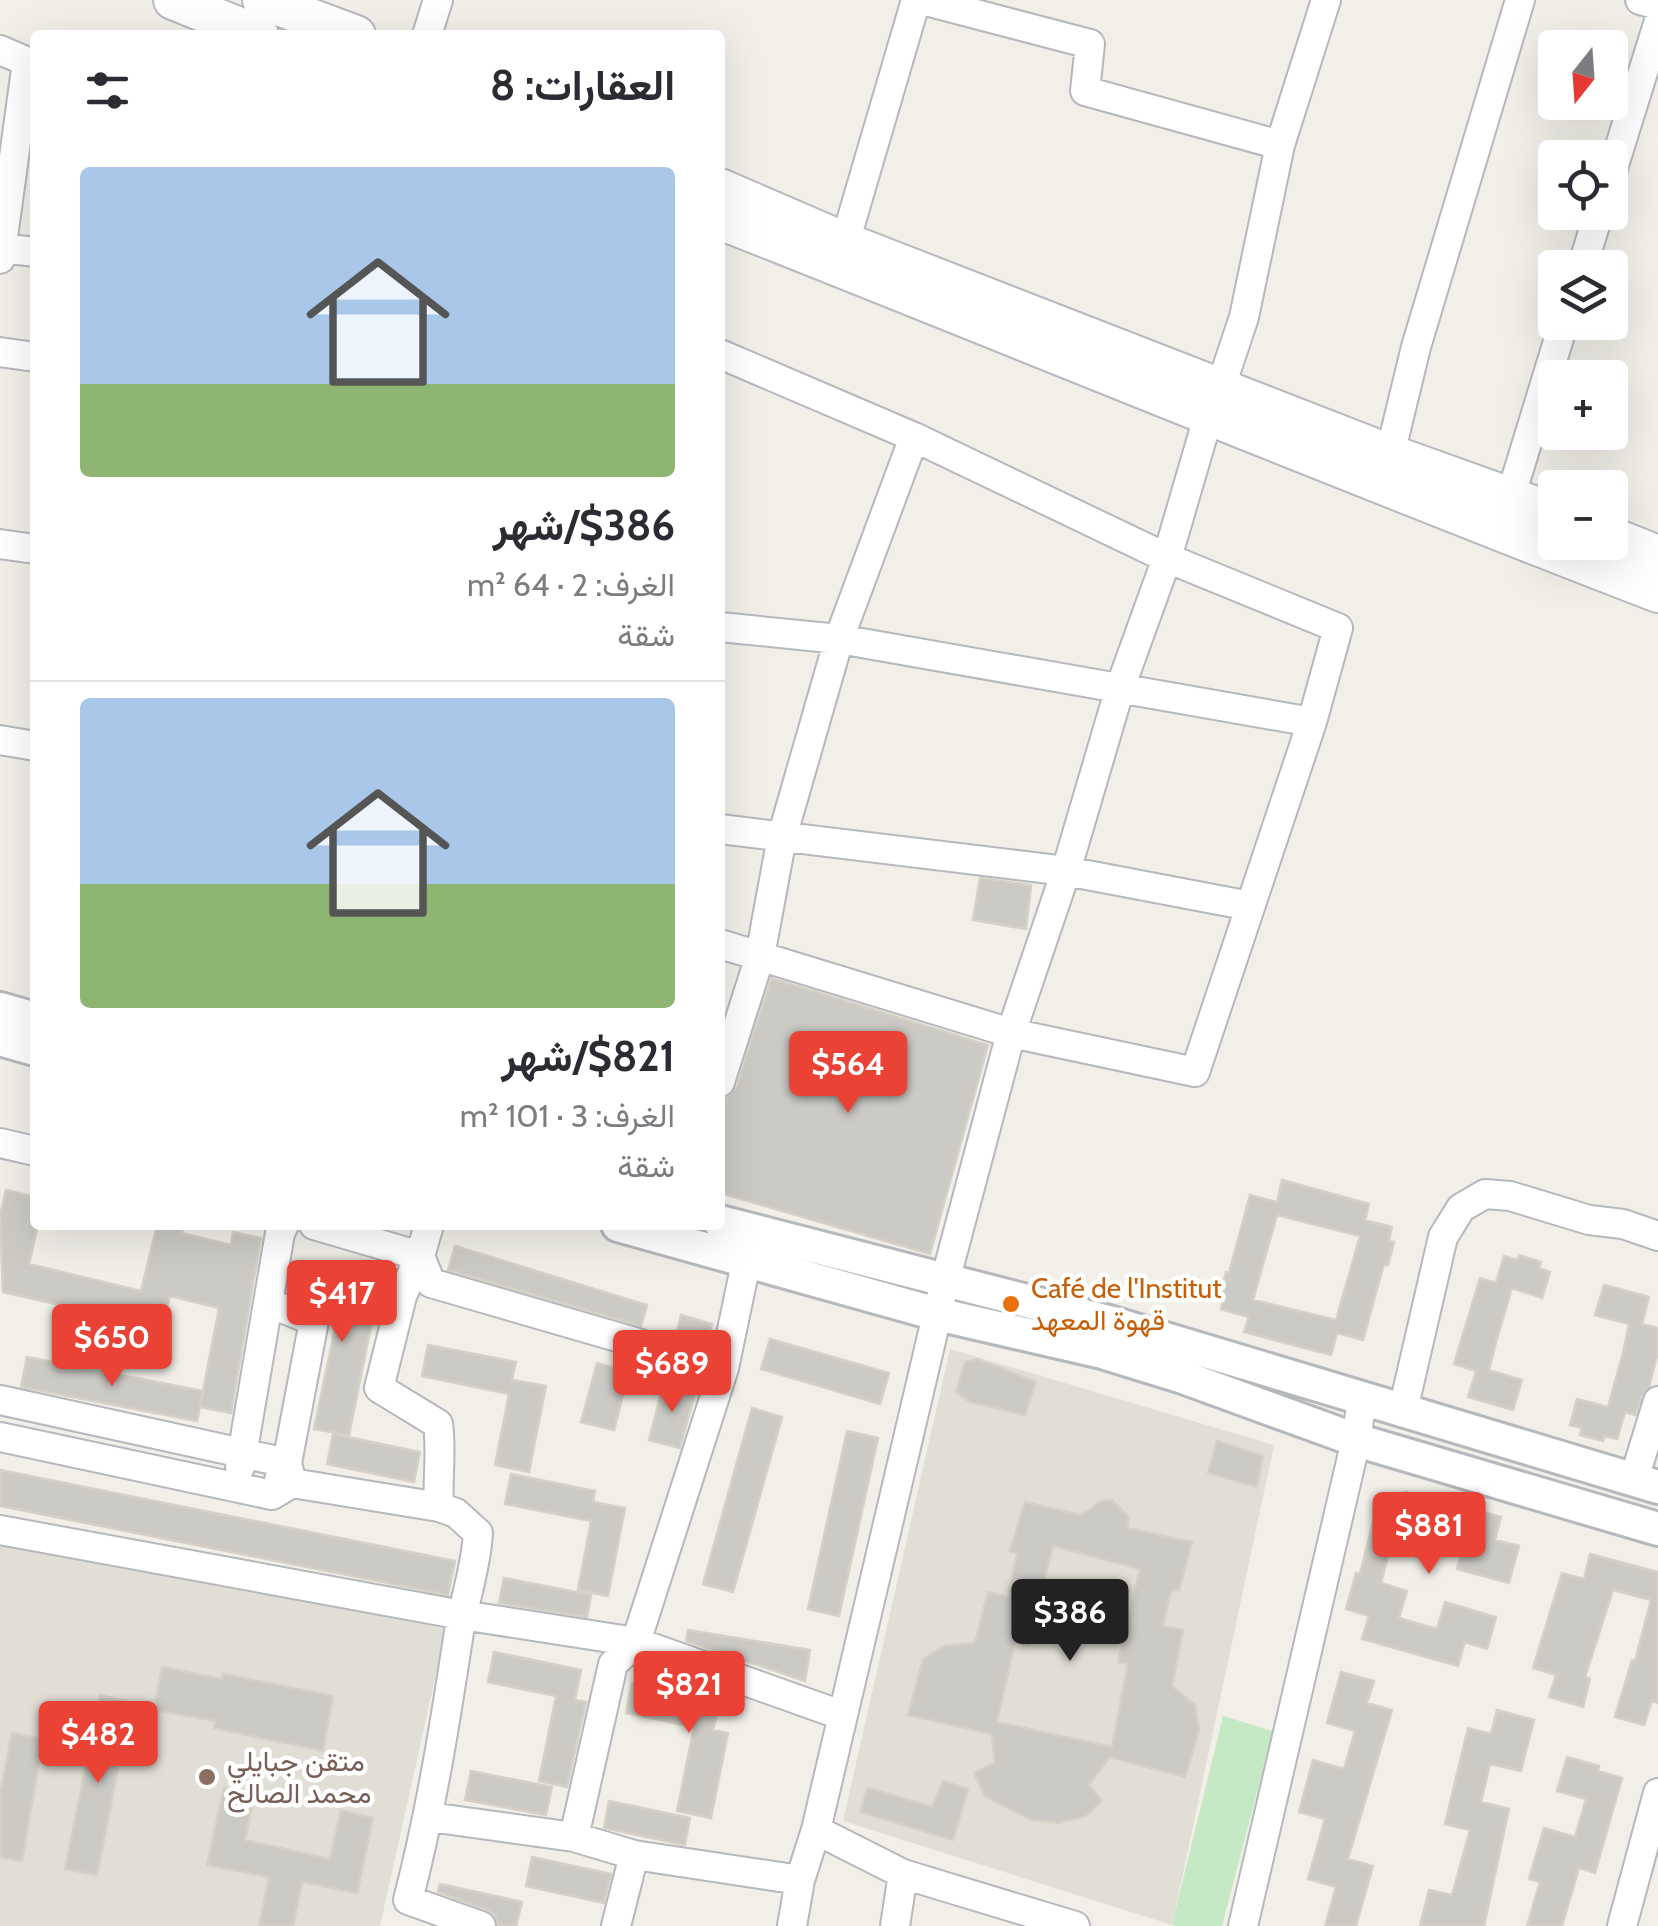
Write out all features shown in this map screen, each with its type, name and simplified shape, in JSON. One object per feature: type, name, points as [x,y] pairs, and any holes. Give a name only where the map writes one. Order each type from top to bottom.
[{"type":"main road","points":[[172,0],[246,30]]},
{"type":"main road","points":[[262,0],[343,30]]},
{"type":"main road","points":[[725,190],[1215,400],[1364,480],[1658,593]]},
{"type":"main road","points":[[725,222],[1215,400],[1390,454],[1538,507]]},
{"type":"main road","points":[[1628,543],[1658,555]]},
{"type":"street","points":[[429,30],[438,0]]},
{"type":"street","points":[[845,242],[920,0],[1090,44],[1085,91],[1280,145]]},
{"type":"street","points":[[792,1926],[945,1281],[1011,1034],[1066,871],[1120,688],[1167,558],[1244,317],[1280,145],[1326,0]]},
{"type":"street","points":[[1390,454],[1416,347],[1520,0]]},
{"type":"street","points":[[1640,0],[1658,4]]},
{"type":"street","points":[[1622,140],[1658,24]]},
{"type":"street","points":[[0,50],[30,63]]},
{"type":"street","points":[[30,69],[1,254],[30,252]]},
{"type":"street","points":[[1511,495],[1558,340]]},
{"type":"street","points":[[0,352],[30,356]]},
{"type":"street","points":[[725,356],[914,437],[1167,558],[1338,628],[1312,722],[1196,1072],[1011,1034],[725,946]]},
{"type":"street","points":[[725,1066],[760,956],[782,836],[838,639],[914,437]]},
{"type":"street","points":[[0,544],[30,548]]},
{"type":"street","points":[[725,628],[838,639],[1312,722]]},
{"type":"street","points":[[0,740],[30,745]]},
{"type":"street","points":[[725,830],[1066,871],[1250,906]]},
{"type":"street","points":[[0,1009],[30,1018]]},
{"type":"street","points":[[0,1038],[30,1047]]},
{"type":"street","points":[[0,1143],[30,1149]]},
{"type":"street","points":[[1403,1410],[1443,1237],[1461,1208],[1485,1194],[1510,1196],[1658,1236]]},
{"type":"street","points":[[725,1226],[749,1246],[938,1314],[1107,1338],[1403,1410],[1646,1483],[1658,1402]]},
{"type":"street","points":[[236,1488],[282,1230]]},
{"type":"street","points":[[331,1230],[420,1256]]},
{"type":"street","points":[[428,1230],[402,1296],[379,1388],[438,1424],[442,1451],[437,1481],[439,1508]]},
{"type":"street","points":[[649,1230],[945,1281],[1107,1338],[1180,1376],[1356,1440],[1658,1529]]},
{"type":"street","points":[[574,1837],[613,1664],[636,1642],[724,1368],[749,1246]]},
{"type":"street","points":[[420,1256],[431,1283],[724,1368]]},
{"type":"street","points":[[269,1303],[314,1321],[284,1480]]},
{"type":"street","points":[[0,1400],[243,1453],[284,1480]]},
{"type":"street","points":[[1244,1926],[1362,1400]]},
{"type":"street","points":[[0,1437],[236,1488],[284,1480],[439,1508],[456,1514],[478,1533],[476,1566],[462,1614],[430,1817],[408,1900],[480,1926]]},
{"type":"street","points":[[0,1530],[636,1642],[841,1715]]},
{"type":"street","points":[[1622,1926],[1658,1792]]},
{"type":"street","points":[[430,1817],[574,1837],[634,1855],[800,1880]]},
{"type":"street","points":[[816,1830],[903,1874],[1075,1926]]},
{"type":"street","points":[[616,1926],[634,1855]]},
{"type":"street","points":[[895,1926],[903,1874]]},
{"type":"shaded area","points":[[950,1349],[1274,1445],[1172,1925],[843,1821]]},
{"type":"shaded area","name":"متقن جبايلي محمد الصالح","points":[[0,1540],[446,1629],[380,1926],[0,1926]]},
{"type":"green space","points":[[1223,1716],[1273,1731],[1222,1926],[1175,1926],[1172,1925]]},
{"type":"building","points":[[980,878],[1031,885],[1026,929],[973,920]]},
{"type":"building","points":[[771,978],[988,1045],[930,1254],[725,1194],[725,1101],[737,1087]]},
{"type":"building","points":[[1282,1180],[1369,1204],[1365,1220],[1392,1227],[1389,1241],[1394,1242],[1363,1340],[1337,1333],[1331,1355],[1244,1332],[1249,1317],[1221,1309],[1224,1296],[1220,1295],[1250,1195],[1277,1202]],"holes":[[[1277,1215],[1360,1236],[1336,1320],[1253,1300]]]},
{"type":"building","points":[[6,1190],[30,1196],[30,1230],[37,1230],[29,1264],[141,1291],[156,1230],[183,1230],[182,1233],[231,1245],[233,1232],[261,1238],[231,1413],[200,1407],[219,1308],[170,1296],[164,1320],[101,1305],[99,1314],[3,1292],[0,1215]]},
{"type":"building","points":[[455,1246],[647,1305],[641,1326],[448,1270]]},
{"type":"building","points":[[1519,1255],[1541,1262],[1539,1268],[1550,1272],[1542,1298],[1512,1288],[1496,1342],[1489,1370],[1522,1380],[1513,1410],[1468,1397],[1476,1371],[1454,1364],[1480,1278],[1496,1283],[1504,1256],[1517,1260]]},
{"type":"building","points":[[298,1273],[385,1291],[378,1322],[372,1321],[349,1435],[314,1429],[338,1314],[293,1294]]},
{"type":"building","points":[[1604,1285],[1649,1297],[1642,1324],[1658,1328],[1658,1352],[1649,1387],[1636,1415],[1625,1412],[1617,1439],[1604,1436],[1603,1441],[1580,1435],[1582,1428],[1570,1425],[1577,1399],[1608,1407],[1623,1353],[1629,1324],[1595,1315]]},
{"type":"building","points":[[681,1315],[712,1324],[706,1345],[676,1336]]},
{"type":"building","points":[[770,1339],[889,1373],[880,1404],[761,1369]]},
{"type":"building","points":[[428,1345],[516,1362],[512,1380],[546,1386],[529,1472],[495,1465],[509,1394],[422,1376]]},
{"type":"building","points":[[27,1357],[203,1391],[197,1421],[21,1387]]},
{"type":"building","points":[[977,1359],[1036,1382],[1025,1415],[970,1402],[956,1392],[965,1362]]},
{"type":"building","points":[[597,1363],[629,1372],[614,1430],[581,1422]]},
{"type":"building","points":[[664,1382],[696,1390],[680,1448],[649,1440]]},
{"type":"building","points":[[752,1408],[782,1417],[733,1592],[703,1584]]},
{"type":"building","points":[[847,1431],[878,1438],[839,1616],[808,1609]]},
{"type":"building","points":[[333,1434],[420,1452],[414,1482],[327,1464]]},
{"type":"building","points":[[1217,1441],[1263,1456],[1257,1487],[1208,1473]]},
{"type":"building","points":[[0,1470],[455,1561],[448,1595],[0,1506]]},
{"type":"building","points":[[511,1474],[595,1491],[593,1502],[625,1508],[608,1596],[578,1590],[591,1521],[505,1504]]},
{"type":"building","points":[[1405,1492],[1501,1517],[1495,1540],[1519,1546],[1509,1583],[1457,1569],[1465,1539],[1427,1529],[1420,1557],[1389,1552],[1381,1583],[1407,1591],[1399,1618],[1437,1629],[1445,1602],[1496,1617],[1487,1649],[1465,1642],[1458,1666],[1362,1639],[1369,1616],[1346,1609],[1356,1573],[1360,1574],[1376,1511],[1399,1517]]},
{"type":"building","points":[[1112,1500],[1129,1517],[1127,1528],[1192,1542],[1179,1590],[1171,1591],[1163,1626],[1183,1630],[1172,1686],[1195,1705],[1199,1731],[1185,1777],[1110,1757],[1089,1785],[1102,1801],[1086,1816],[1058,1823],[1032,1820],[985,1796],[974,1773],[995,1763],[992,1734],[908,1715],[923,1659],[944,1646],[975,1643],[988,1592],[1008,1597],[1017,1553],[1010,1551],[1025,1502],[1081,1515],[1102,1501]],"holes":[[[1053,1546],[1140,1569],[1118,1662],[1128,1664],[1112,1747],[997,1722],[1015,1642],[1028,1645]]]},
{"type":"building","points":[[1590,1554],[1658,1572],[1658,1703],[1652,1701],[1644,1725],[1615,1717],[1651,1600],[1613,1590],[1585,1677],[1590,1679],[1583,1707],[1549,1697],[1556,1675],[1533,1668],[1562,1573],[1584,1579]]},
{"type":"building","points":[[504,1578],[591,1595],[587,1617],[499,1603]]},
{"type":"building","points":[[688,1630],[810,1650],[805,1681],[686,1641]]},
{"type":"building","points":[[494,1652],[581,1670],[575,1700],[586,1702],[567,1787],[539,1781],[556,1696],[488,1682]]},
{"type":"building","points":[[162,1667],[222,1679],[223,1674],[333,1696],[323,1751],[214,1728],[216,1721],[154,1710]]},
{"type":"building","points":[[1341,1672],[1374,1681],[1367,1703],[1392,1710],[1348,1859],[1373,1866],[1356,1926],[1325,1926],[1336,1887],[1308,1879],[1325,1819],[1299,1812],[1313,1760],[1344,1769],[1355,1731],[1327,1723]]},
{"type":"building","points":[[680,1676],[722,1691],[713,1730],[728,1733],[711,1818],[677,1811],[694,1727],[626,1713],[632,1683],[677,1692]]},
{"type":"building","points":[[100,1695],[131,1702],[97,1875],[65,1869]]},
{"type":"building","points":[[1497,1710],[1534,1720],[1521,1771],[1490,1764],[1481,1802],[1509,1809],[1484,1926],[1420,1926],[1429,1890],[1452,1895],[1470,1830],[1445,1824],[1468,1728],[1491,1734]]},
{"type":"building","points":[[12,1733],[43,1739],[22,1861],[0,1857],[0,1795]]},
{"type":"building","points":[[1567,1757],[1599,1766],[1598,1771],[1622,1778],[1595,1873],[1579,1868],[1562,1926],[1527,1926],[1540,1882],[1529,1879],[1544,1828],[1575,1837],[1586,1799],[1557,1791]]},
{"type":"building","points":[[471,1771],[552,1787],[546,1815],[465,1800]]},
{"type":"building","points":[[943,1781],[968,1789],[953,1840],[860,1812],[868,1788],[932,1807]]},
{"type":"building","points":[[224,1788],[254,1794],[245,1840],[330,1859],[341,1810],[373,1818],[357,1893],[302,1882],[293,1926],[259,1926],[269,1877],[207,1865]]},
{"type":"building","points":[[609,1801],[690,1818],[685,1845],[604,1828]]},
{"type":"building","points":[[532,1857],[611,1874],[604,1903],[526,1886]]},
{"type":"building","points":[[440,1884],[522,1902],[516,1926],[498,1926],[495,1915],[488,1910],[438,1892]]},
{"type":"place","name":"Café de l'Institut قهوة المعهد","points":[[1011,1304]]},
{"type":"place","name":"متقن جبايلي محمد الصالح","points":[[207,1777]]}]
